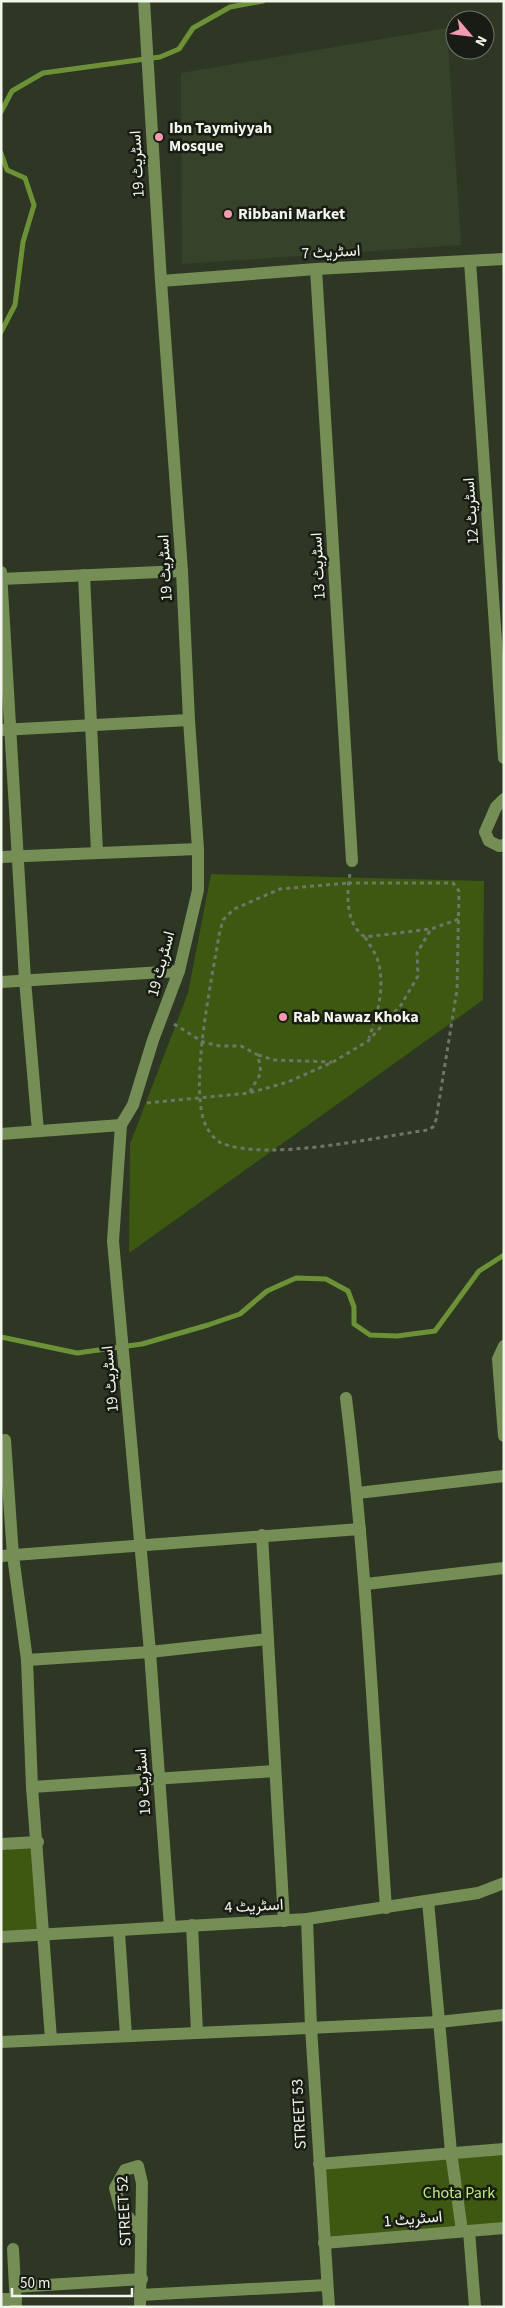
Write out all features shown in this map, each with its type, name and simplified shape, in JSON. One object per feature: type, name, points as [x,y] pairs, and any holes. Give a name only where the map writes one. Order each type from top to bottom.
[{"type":"street","name":"اسٹریٹ 19","points":[[144,1],[161,281],[182,571],[189,720],[198,849],[198,890],[178,971],[164,1016],[153,1040],[133,1105],[121,1125],[113,1241],[150,1652],[170,1927]]},
{"type":"street","name":"اسٹریٹ 7","points":[[161,281],[316,269],[504,259]]},
{"type":"street","name":"اسٹریٹ 12","points":[[470,261],[504,758]]},
{"type":"street","name":"اسٹریٹ 13","points":[[316,269],[352,861]]},
{"type":"street","points":[[2,579],[182,571]]},
{"type":"street","points":[[1,572],[6,730],[38,1131]]},
{"type":"street","points":[[84,575],[97,852]]},
{"type":"street","points":[[6,730],[189,720]]},
{"type":"street","points":[[504,799],[496,807],[485,832],[489,841],[499,846],[504,845]]},
{"type":"street","points":[[1,857],[198,849]]},
{"type":"street","points":[[1,982],[178,971]]},
{"type":"street","points":[[1,1134],[121,1125]]},
{"type":"street","points":[[504,1346],[498,1359],[504,1436]]},
{"type":"street","points":[[346,1398],[358,1493],[366,1584],[370,1682],[386,1908]]},
{"type":"street","points":[[5,1440],[7,1556],[27,1660],[32,1787],[38,1842],[42,1936],[51,2039]]},
{"type":"street","points":[[358,1493],[504,1476]]},
{"type":"street","points":[[7,1556],[360,1529]]},
{"type":"street","points":[[262,1535],[284,1921]]},
{"type":"street","points":[[366,1584],[504,1568]]},
{"type":"street","points":[[27,1660],[150,1652],[268,1639]]},
{"type":"street","points":[[32,1787],[275,1771]]},
{"type":"street","points":[[1,1844],[38,1842]]},
{"type":"street","name":"اسٹریٹ 4","points":[[1,1937],[119,1932],[192,1925],[308,1919],[478,1893],[504,1882]]},
{"type":"street","points":[[428,1901],[451,2152],[466,2231],[475,2307]]},
{"type":"street","name":"STREET 53","points":[[308,1919],[318,2164],[329,2307]]},
{"type":"street","points":[[192,1925],[197,2032]]},
{"type":"street","points":[[119,1932],[126,2036]]},
{"type":"street","points":[[1,2042],[311,2026],[439,2022],[504,2015]]},
{"type":"street","points":[[318,2164],[504,2149]]},
{"type":"street","name":"STREET 52","points":[[138,2229],[120,2207],[115,2188],[125,2170],[138,2166],[142,2183],[142,2279],[140,2301]]},
{"type":"street","name":"اسٹریٹ 1","points":[[324,2243],[504,2228]]},
{"type":"street","points":[[13,2250],[16,2298]]},
{"type":"street","points":[[1,2299],[142,2279]]},
{"type":"street","points":[[140,2301],[327,2285]]},
{"type":"path","points":[[352,861],[348,883],[351,921],[359,933],[365,937],[377,958],[381,985],[378,1012],[368,1041]]},
{"type":"path","points":[[348,883],[453,883],[459,891],[458,919],[457,990],[436,1120],[433,1127],[428,1130],[283,1150],[238,1147],[219,1142],[206,1127],[198,1097],[203,1042],[219,935],[223,920],[234,909],[280,889],[348,883]]},
{"type":"path","points":[[365,937],[431,928],[458,919]]},
{"type":"path","points":[[133,1105],[249,1093],[288,1082],[333,1062],[368,1041],[402,1004],[418,976],[417,952],[431,928]]},
{"type":"path","points":[[164,1016],[183,1032],[203,1042],[220,1046],[241,1046],[258,1055],[274,1060],[333,1062]]},
{"type":"path","points":[[249,1093],[261,1073],[258,1055]]},
{"type":"shaded area","points":[[445,28],[445,60],[449,60],[461,245],[182,264],[181,73]]},
{"type":"green space","points":[[211,874],[484,881],[483,1000],[129,1253],[130,1144],[188,993]]},
{"type":"green space","points":[[35,1844],[40,1932],[1,1934],[1,1847]]},
{"type":"green space","name":"Chota Park","points":[[504,2155],[504,2226],[329,2238],[323,2168]]},
{"type":"waterway","points":[[1,112],[12,91],[43,73],[160,57],[179,49],[193,28],[230,7],[263,1]]},
{"type":"waterway","points":[[1,153],[7,170],[25,178],[34,205],[23,242],[15,305],[1,332]]},
{"type":"waterway","points":[[1,1337],[77,1353],[142,1344],[240,1314],[267,1291],[296,1278],[326,1279],[348,1291],[354,1307],[354,1324],[370,1335],[397,1336],[435,1331],[479,1271],[504,1255]]},
{"type":"place","name":"Ibn Taymiyyah Mosque","points":[[159,137]]},
{"type":"place","name":"Ribbani Market","points":[[228,214]]},
{"type":"place","name":"Rab Nawaz Khoka","points":[[283,1017]]}]
